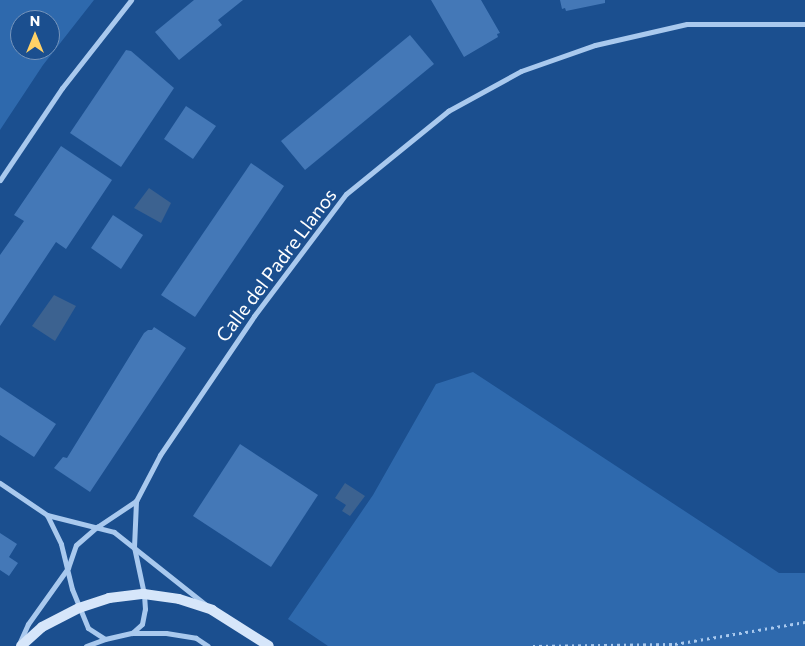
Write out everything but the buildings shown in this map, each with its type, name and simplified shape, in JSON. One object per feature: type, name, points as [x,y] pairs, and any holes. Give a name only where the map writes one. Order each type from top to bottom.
[{"type":"street","points":[[0,180],[62,88],[131,0]]},
{"type":"street","name":"Calle del Padre Llanos","points":[[132,634],[142,624],[144,594],[134,548],[136,501],[160,455],[249,324],[346,194],[448,110],[521,71],[595,45],[687,24],[805,24]]},
{"type":"street","points":[[0,483],[48,515],[114,532],[212,610],[269,646]]},
{"type":"street","name":"Calle del Padre Llanos","points":[[20,646],[28,624],[68,568],[76,546],[97,527],[136,501]]},
{"type":"street","points":[[48,515],[61,544],[79,608],[88,628],[105,639]]},
{"type":"street","points":[[20,646],[42,627],[79,608],[109,598],[144,594],[179,599],[212,610]]},
{"type":"street","points":[[86,646],[105,639],[132,634],[166,634],[196,638],[208,646]]},
{"type":"path","points":[[533,646],[674,645],[805,622]]},
{"type":"shaded area","points":[[0,0],[94,0],[60,43],[60,10],[10,10],[10,60],[47,60],[0,130]]},
{"type":"shaded area","points":[[149,188],[171,203],[161,223],[134,208]]},
{"type":"shaded area","points":[[54,295],[76,306],[55,341],[32,326]]},
{"type":"shaded area","points":[[473,372],[779,573],[805,573],[805,646],[328,646],[288,619],[373,495],[436,384]]},
{"type":"shaded area","points":[[345,483],[365,496],[350,516],[342,511],[346,505],[335,498]]}]
